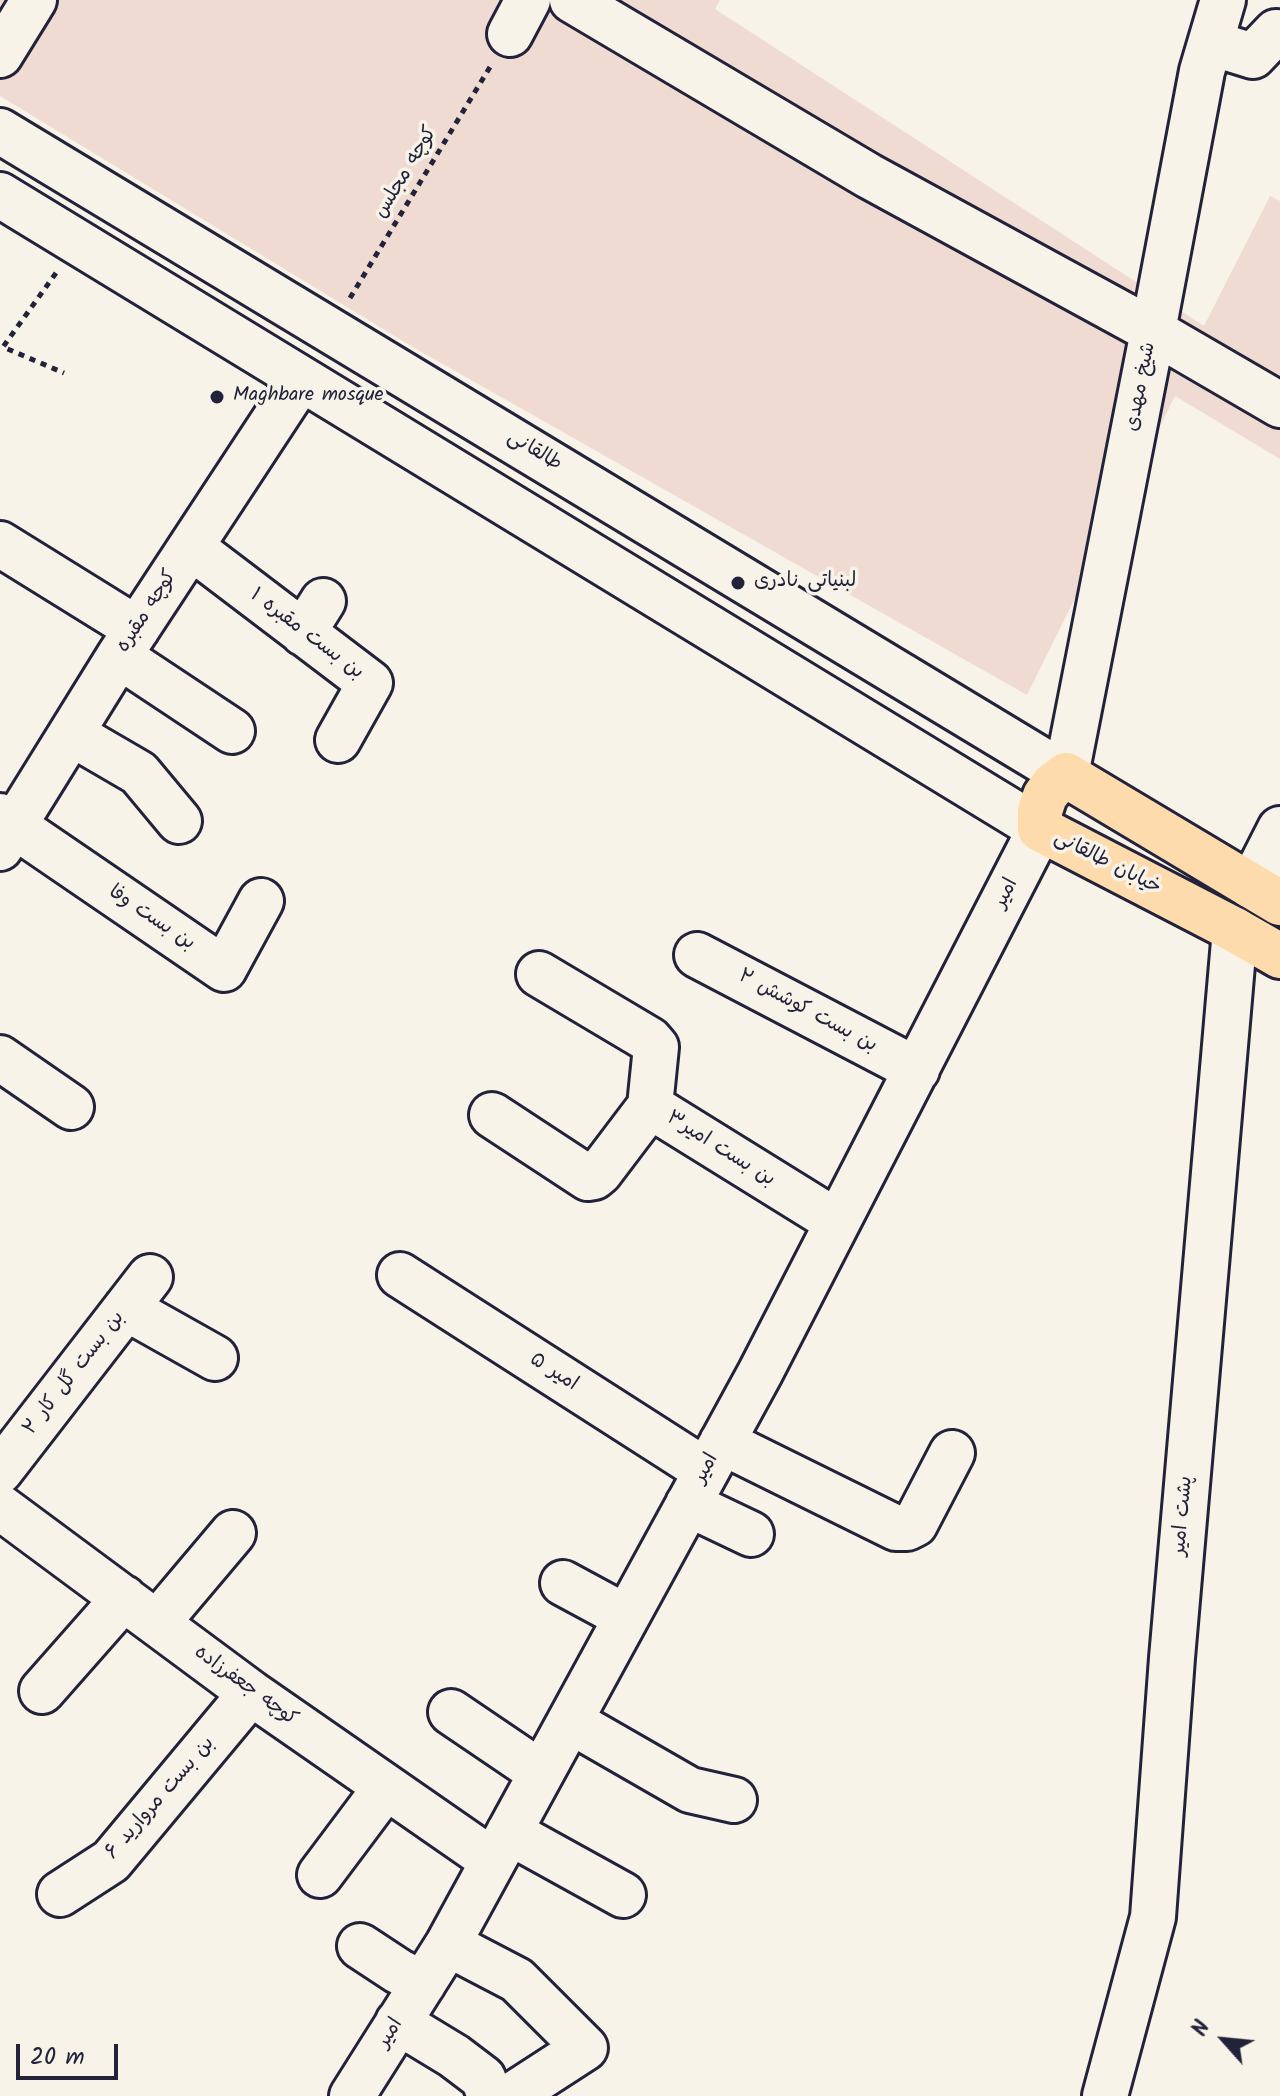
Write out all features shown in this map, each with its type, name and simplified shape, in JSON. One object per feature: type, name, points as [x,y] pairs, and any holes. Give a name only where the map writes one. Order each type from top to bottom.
[{"type":"main road","name":"خیابان طالقانی","points":[[1066,775],[1045,796],[1040,811],[1040,829],[1280,956]]},
{"type":"main road","points":[[1066,775],[1265,894]]},
{"type":"street","points":[[0,55],[34,0]]},
{"type":"street","points":[[572,0],[869,176],[1153,331],[1280,405]]},
{"type":"street","name":"شیخ مهدی","points":[[1066,775],[1202,71],[1223,0]]},
{"type":"street","points":[[1211,43],[1253,56],[1276,32]]},
{"type":"street","name":"طالقانی","points":[[0,131],[1066,775]]},
{"type":"street","points":[[0,195],[1040,829]]},
{"type":"street","name":"کوچه مقبره","points":[[5,830],[72,734],[128,642],[301,379]]},
{"type":"street","points":[[0,544],[128,642],[232,731]]},
{"type":"street","name":"بن بست مقبره ۱","points":[[191,547],[313,617],[370,683],[338,740]]},
{"type":"street","points":[[72,734],[139,773],[179,821]]},
{"type":"street","name":"امیر","points":[[352,2096],[448,1944],[570,1721],[837,1222],[1040,829]]},
{"type":"street","points":[[1265,894],[1280,829]]},
{"type":"street","name":"بن بست وفا","points":[[5,830],[224,969],[261,901]]},
{"type":"street","name":"پشت امیر","points":[[1105,2096],[1153,1917],[1172,1658],[1235,930]]},
{"type":"street","name":"بن بست کوشش ۲","points":[[697,955],[917,1070]]},
{"type":"street","name":"بن بست امیر۳","points":[[539,974],[650,1040],[656,1047],[650,1106],[837,1222]]},
{"type":"street","points":[[0,1058],[71,1107]]},
{"type":"street","points":[[492,1115],[588,1178],[600,1172],[650,1106]]},
{"type":"street","name":"امیر ۵","points":[[400,1275],[705,1472]]},
{"type":"street","name":"بن بست گل کار ۲","points":[[0,1471],[138,1292],[215,1358]]},
{"type":"street","points":[[705,1472],[896,1528],[907,1528],[915,1524],[952,1453]]},
{"type":"street","points":[[705,1472],[751,1534]]},
{"type":"street","name":"کوچه جعفرزاده","points":[[7,1523],[140,1610],[251,1693],[386,1787],[501,1846],[623,1895]]},
{"type":"street","points":[[42,1691],[233,1533]]},
{"type":"street","points":[[563,1583],[626,1617]]},
{"type":"street","name":"بن بست مروارید ۶","points":[[60,1894],[111,1861],[251,1693]]},
{"type":"street","points":[[451,1712],[541,1773]]},
{"type":"street","points":[[570,1721],[690,1790],[734,1800]]},
{"type":"street","points":[[320,1875],[386,1787]]},
{"type":"street","points":[[448,1944],[517,1980],[585,2048],[527,2092]]},
{"type":"street","points":[[360,1946],[423,1984]]},
{"type":"street","points":[[398,2022],[454,2056],[483,2078],[490,2096]]},
{"type":"path","name":"کوچه مجلس","points":[[331,329],[519,17]]},
{"type":"path","points":[[64,373],[3,347],[78,243]]},
{"type":"shaded area","points":[[0,0],[720,0],[715,9],[1204,326],[1270,196],[1280,201],[1280,459],[1175,396],[1027,695],[411,346],[0,96]]},
{"type":"place","name":"Maghbare mosque","points":[[217,397]]},
{"type":"place","name":"لبنیاتی نادری","points":[[738,583]]}]
